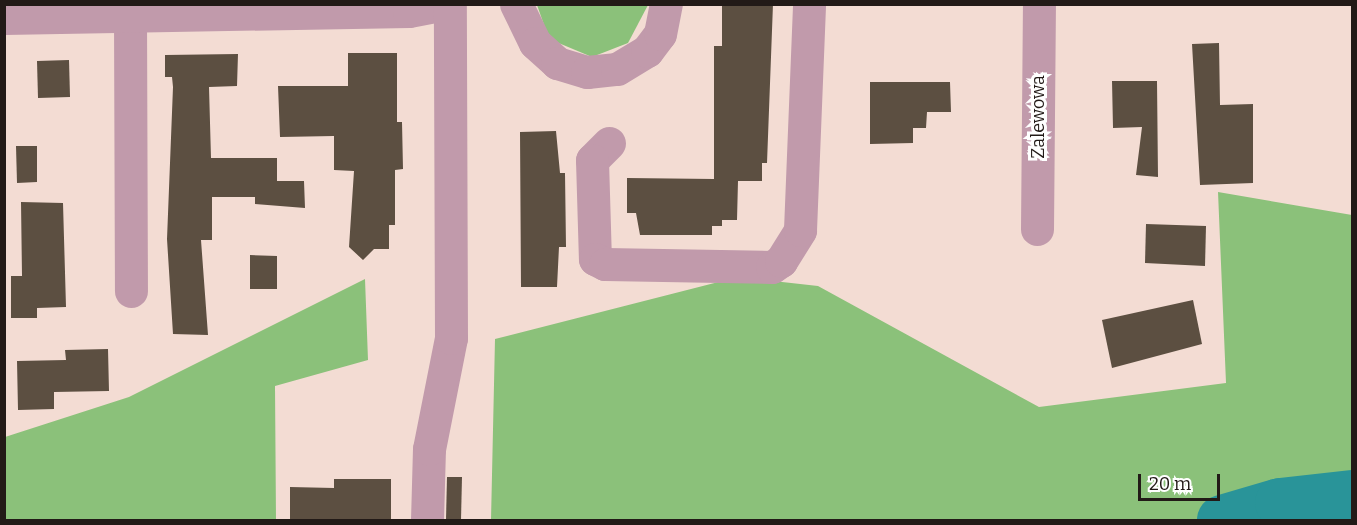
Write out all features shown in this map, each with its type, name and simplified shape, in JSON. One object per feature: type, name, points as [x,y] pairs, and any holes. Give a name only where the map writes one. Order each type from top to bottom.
[{"type":"street","points":[[4,18],[409,11],[445,4]]},
{"type":"street","points":[[427,520],[429,449],[452,338],[450,4]]},
{"type":"street","points":[[516,4],[535,43],[557,63],[587,72],[617,69],[647,51],[660,34],[666,4]]},
{"type":"street","points":[[609,143],[592,160],[595,259],[605,264],[772,267],[781,261],[800,230],[809,4]]},
{"type":"street","name":"Zalewowa","points":[[1037,229],[1039,4]]},
{"type":"street","points":[[130,16],[131,291]]},
{"type":"green space","points":[[537,5],[648,5],[628,43],[592,57],[549,39]]},
{"type":"green space","points":[[1218,192],[1352,215],[1352,520],[491,520],[495,339],[738,277],[818,286],[1039,407],[1226,383]]},
{"type":"green space","points":[[365,279],[368,360],[275,386],[276,520],[5,520],[5,437],[129,397]]},
{"type":"building","points":[[722,4],[773,4],[767,163],[762,163],[762,181],[738,181],[737,220],[722,220],[722,226],[712,226],[712,235],[640,235],[636,213],[627,213],[627,178],[714,179],[714,46],[722,46]]},
{"type":"building","points":[[1219,43],[1220,105],[1253,104],[1253,183],[1200,185],[1192,44]]},
{"type":"building","points":[[348,53],[397,53],[397,122],[402,122],[403,169],[395,170],[395,225],[389,225],[389,249],[374,249],[363,260],[349,247],[354,171],[334,170],[334,136],[280,137],[278,86],[348,86]]},
{"type":"building","points":[[238,54],[237,86],[209,87],[211,158],[277,158],[277,181],[304,181],[305,208],[255,204],[255,197],[212,197],[212,240],[201,240],[208,335],[173,334],[167,239],[173,87],[172,77],[165,77],[165,55]]},
{"type":"building","points":[[69,60],[70,97],[38,98],[37,61]]},
{"type":"building","points":[[1112,81],[1157,81],[1158,177],[1136,175],[1142,127],[1113,128]]},
{"type":"building","points":[[870,82],[950,82],[951,112],[927,112],[926,128],[913,128],[913,143],[870,144]]},
{"type":"building","points":[[556,131],[560,173],[565,173],[566,247],[559,247],[557,287],[521,287],[520,132]]},
{"type":"building","points":[[16,146],[37,146],[37,182],[17,183]]},
{"type":"building","points":[[21,202],[63,203],[66,307],[37,308],[37,318],[11,318],[11,276],[22,276]]},
{"type":"building","points":[[1146,224],[1206,226],[1205,266],[1145,263]]},
{"type":"building","points":[[250,255],[277,256],[277,289],[250,289]]},
{"type":"building","points":[[1193,300],[1202,344],[1112,368],[1102,320]]},
{"type":"building","points":[[108,349],[109,391],[54,392],[54,409],[18,410],[17,361],[66,360],[65,350]]},
{"type":"building","points":[[447,477],[462,477],[461,520],[446,520]]},
{"type":"building","points":[[334,479],[391,479],[391,520],[290,520],[290,487],[334,488]]},
{"type":"waterway","points":[[1222,520],[1280,503],[1352,495]]}]
